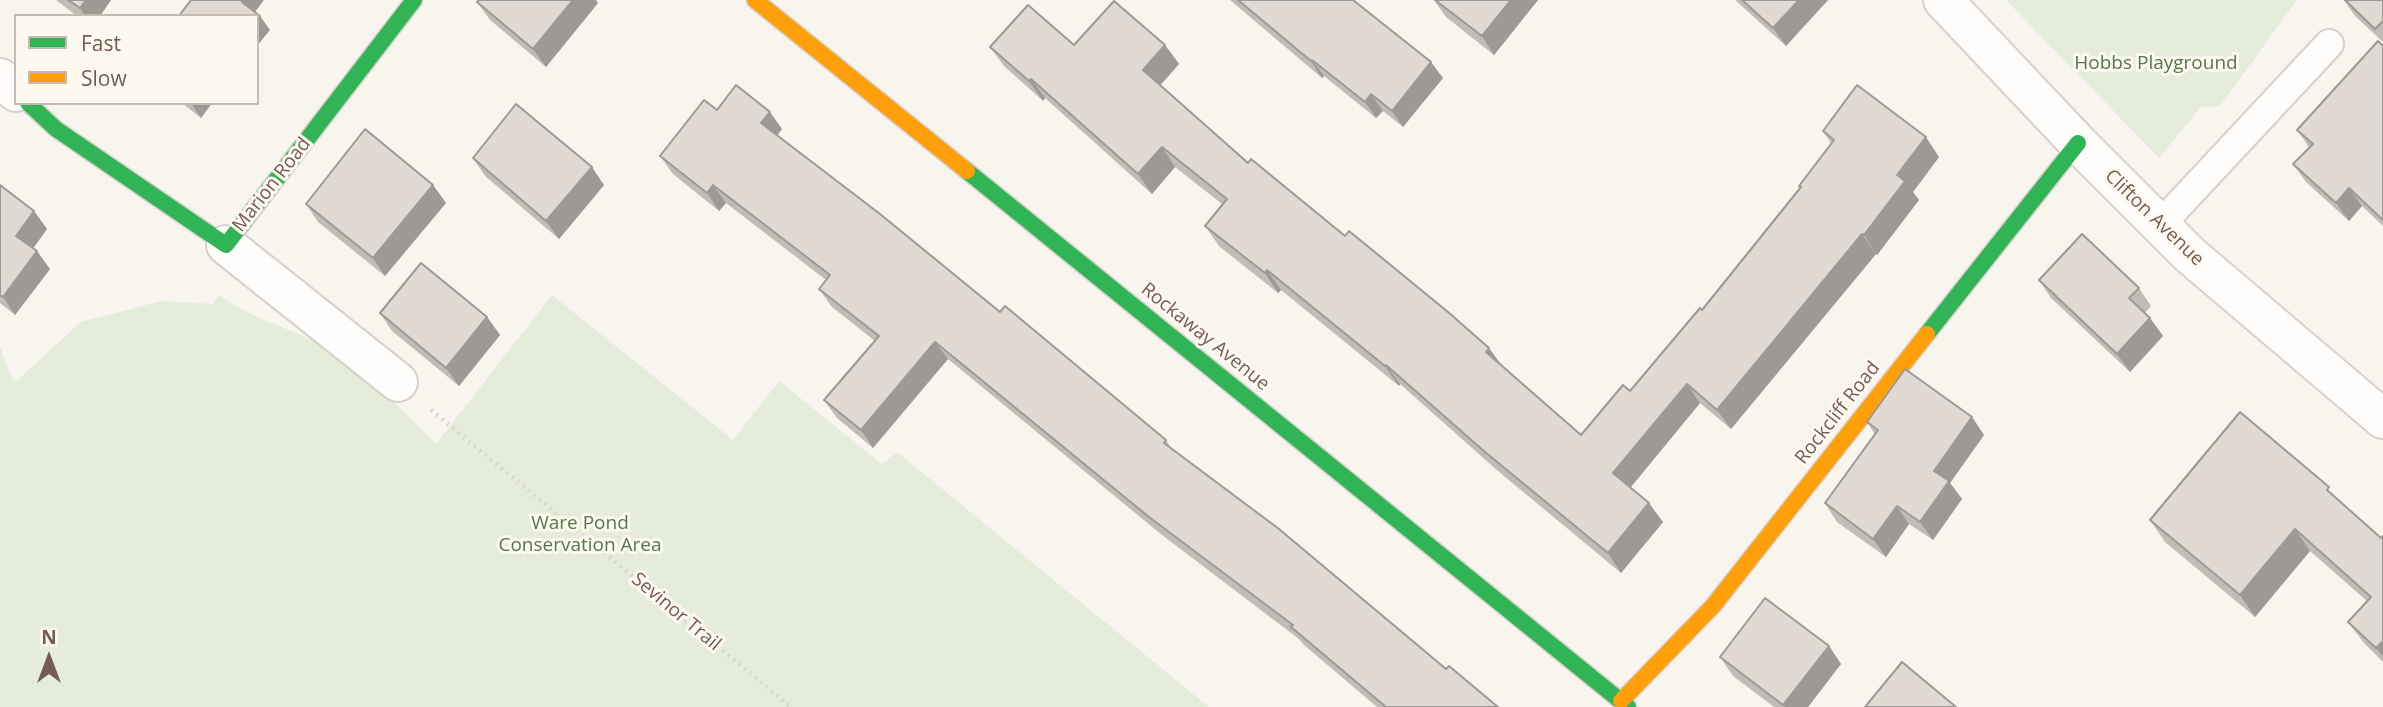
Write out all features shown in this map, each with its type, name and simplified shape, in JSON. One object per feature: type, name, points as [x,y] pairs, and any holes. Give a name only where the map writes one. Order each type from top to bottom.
[{"type":"street","name":"Marion Road","points":[[30,105],[56,129],[226,245],[414,0]]},
{"type":"street","name":"Rockaway Avenue","points":[[755,0],[1625,704]]},
{"type":"street","name":"Clifton Avenue","points":[[1942,0],[2190,256],[2383,419]]},
{"type":"street","points":[[0,78],[14,90]]},
{"type":"street","name":"Rockcliff Road","points":[[1625,704],[1713,606],[2078,143]]},
{"type":"street","points":[[226,245],[398,382]]},
{"type":"lane","points":[[2160,225],[2329,44]]},
{"type":"path","name":"Sevinor Trail","points":[[398,382],[791,707]]},
{"type":"green space","name":"Hobbs Playground","points":[[2006,0],[2297,0],[2220,106],[2201,107],[2159,158]]},
{"type":"green space","name":"Ware Pond Conservation Area","points":[[220,295],[242,310],[316,343],[349,364],[380,389],[436,444],[552,295],[733,440],[779,381],[882,464],[897,452],[1209,707],[0,707],[0,347],[14,383],[81,322],[161,301],[213,304]]},
{"type":"building","points":[[68,0],[86,0],[80,8]]},
{"type":"building","points":[[191,0],[243,0],[242,2],[257,14],[180,14]]},
{"type":"building","points":[[573,0],[533,49],[477,2]]},
{"type":"building","points":[[1238,0],[1353,0],[1431,62],[1392,111],[1371,94],[1365,102]]},
{"type":"building","points":[[1435,0],[1511,0],[1482,36]]},
{"type":"building","points":[[1742,0],[1799,0],[1773,28]]},
{"type":"building","points":[[2345,0],[2383,0],[2383,21],[2375,29]]},
{"type":"building","points":[[1114,1],[1165,45],[1143,70],[1248,163],[1251,159],[1345,236],[1349,231],[1448,312],[1489,348],[1486,352],[1581,435],[1623,385],[1630,391],[1700,308],[1702,310],[1801,187],[1799,186],[1834,140],[1823,131],[1857,85],[1926,137],[1897,175],[1905,181],[1864,235],[1862,234],[1717,410],[1687,384],[1613,473],[1649,503],[1608,553],[1485,452],[1386,365],[1267,270],[1265,273],[1205,226],[1227,199],[1162,147],[1138,174],[1031,79],[1029,81],[990,47],[1028,5],[1074,45]]},
{"type":"building","points":[[2378,41],[2383,46],[2383,220],[2349,188],[2336,203],[2293,164],[2313,144],[2297,130]]},
{"type":"building","points":[[736,85],[770,112],[761,123],[880,214],[1000,312],[1005,306],[1166,440],[1164,443],[1279,529],[1446,669],[1449,666],[1498,707],[1386,707],[1291,627],[1293,625],[1149,517],[935,342],[861,430],[824,400],[879,336],[819,289],[830,275],[713,185],[707,193],[660,156],[704,100],[717,110]]},
{"type":"building","points":[[516,104],[592,167],[546,221],[473,158]]},
{"type":"building","points":[[365,129],[433,185],[373,258],[306,204]]},
{"type":"building","points":[[0,185],[34,211],[16,236],[37,251],[3,297],[0,295]]},
{"type":"building","points":[[2082,234],[2139,288],[2129,298],[2150,318],[2117,354],[2039,280]]},
{"type":"building","points":[[421,263],[487,317],[446,368],[380,313]]},
{"type":"building","points":[[1905,369],[1972,417],[1934,471],[1949,481],[1920,522],[1897,506],[1873,539],[1825,503],[1878,430],[1867,422]]},
{"type":"building","points":[[2240,412],[2329,487],[2327,490],[2381,538],[2383,536],[2383,641],[2376,648],[2348,622],[2371,597],[2295,529],[2240,595],[2150,520]]},
{"type":"building","points":[[1765,598],[1829,646],[1783,705],[1720,657]]},
{"type":"building","points":[[1902,662],[1956,707],[1865,707]]},
{"type":"traffic: fast","points":[[30,105],[56,129],[226,245],[414,0]]},
{"type":"traffic: fast","points":[[1927,334],[2078,143]]},
{"type":"traffic: fast","points":[[967,171],[1628,707]]},
{"type":"traffic: slow","points":[[755,0],[967,171]]},
{"type":"traffic: slow","points":[[1621,701],[1713,606],[1927,334]]}]
